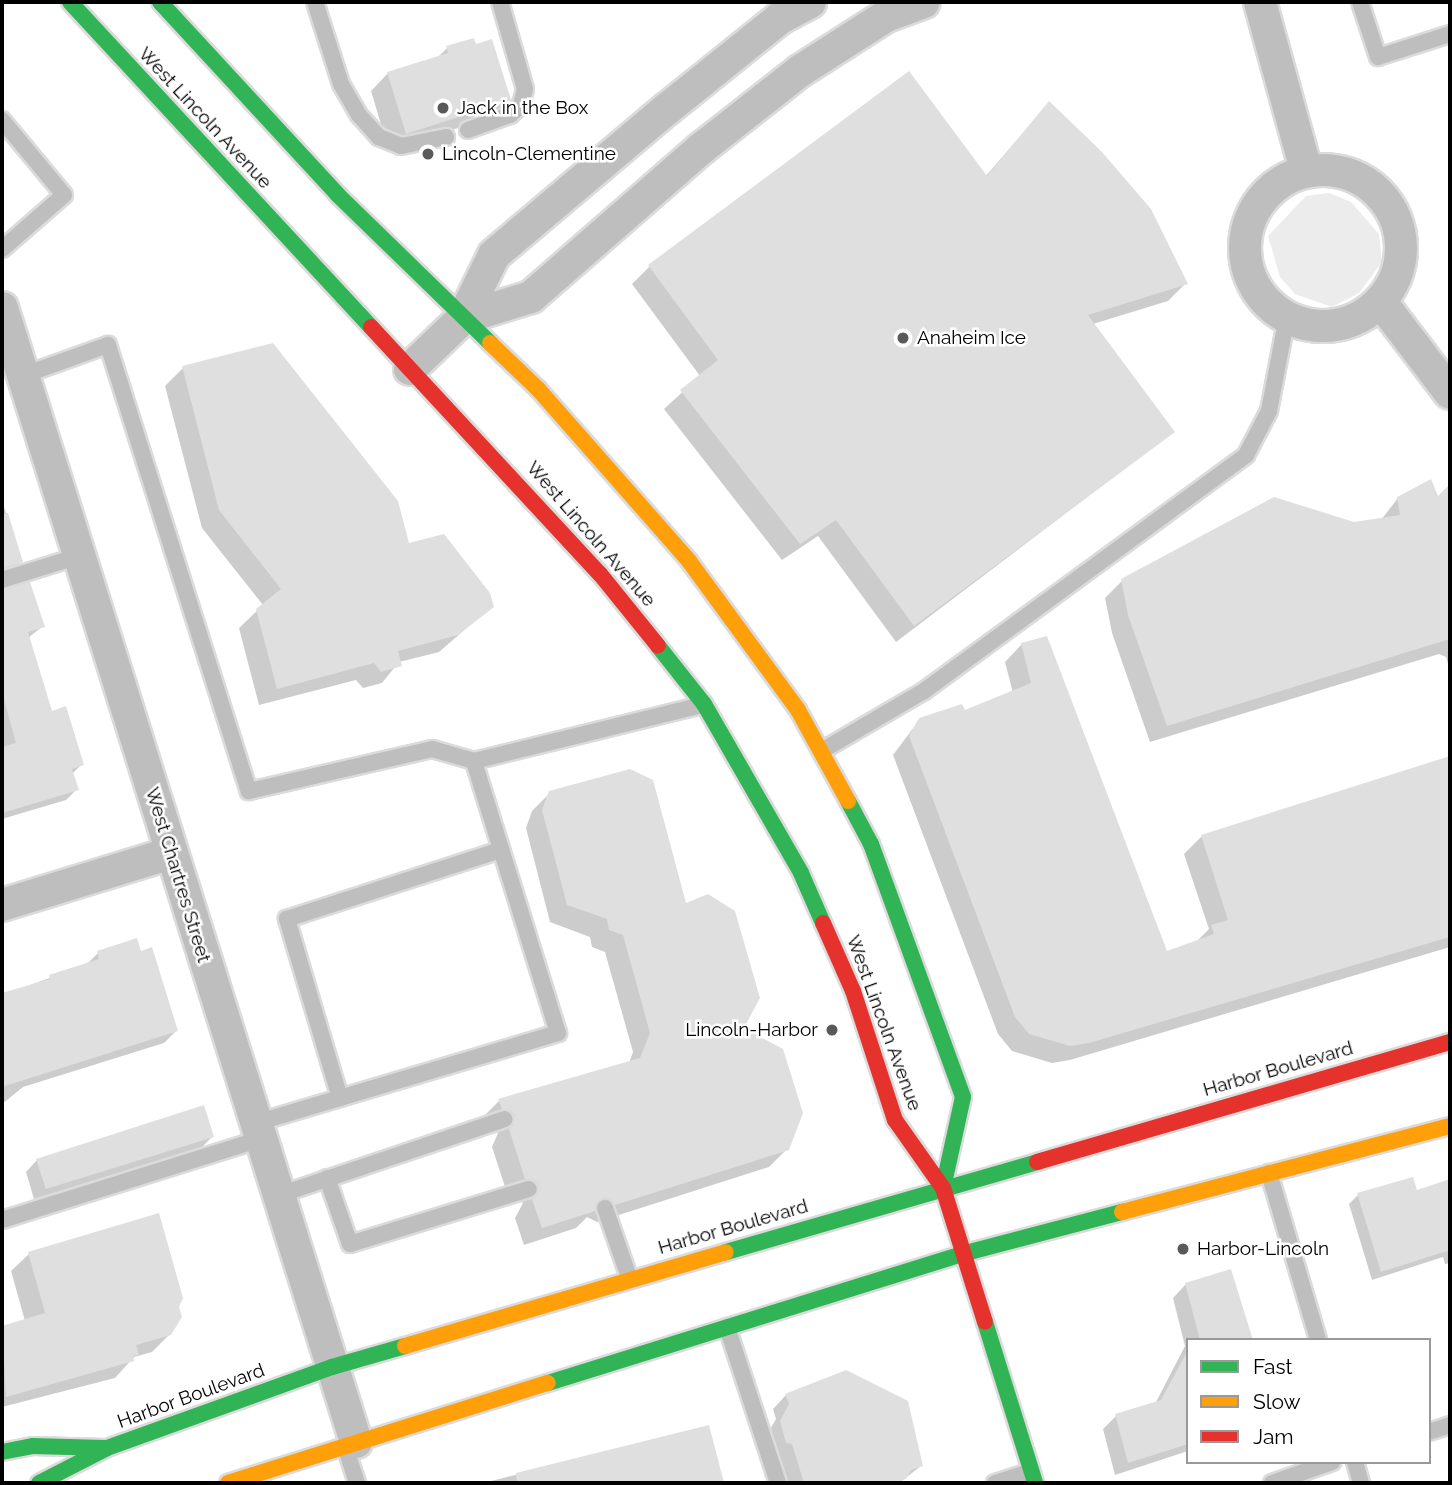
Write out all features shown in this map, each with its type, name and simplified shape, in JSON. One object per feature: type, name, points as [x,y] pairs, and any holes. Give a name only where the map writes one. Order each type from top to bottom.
[{"type":"main road","name":"West Lincoln Avenue","points":[[70,2],[600,574],[704,704],[801,873],[853,991],[895,1120],[943,1188],[1033,1477]]},
{"type":"main road","name":"West Lincoln Avenue","points":[[160,2],[338,195],[538,389],[689,561],[748,638],[823,750],[871,844],[963,1097],[943,1188]]},
{"type":"main road","name":"Harbor Boulevard","points":[[39,1483],[107,1448],[332,1367],[1450,1042]]},
{"type":"main road","points":[[228,1483],[962,1254],[1450,1126]]},
{"type":"main road","points":[[2,1452],[33,1447],[107,1448]]},
{"type":"street","points":[[410,369],[463,318],[494,255],[780,18],[810,2]]},
{"type":"street","points":[[1260,2],[1307,170]]},
{"type":"street","points":[[463,318],[531,297],[702,148],[800,72],[886,16],[916,3]]},
{"type":"street","points":[[1307,170],[1341,170],[1366,181],[1385,200],[1398,224],[1402,249],[1397,276],[1381,302],[1350,322],[1326,327],[1287,317],[1272,309],[1254,287],[1245,266],[1244,238],[1261,198],[1281,181],[1307,170]]},
{"type":"street","points":[[1381,302],[1450,393]]},
{"type":"street","name":"West Chartres Street","points":[[2,308],[332,1367],[350,1443]]},
{"type":"street","points":[[2,905],[171,853]]},
{"type":"lane","points":[[315,2],[341,84],[359,115],[379,137],[401,146],[446,137]]},
{"type":"lane","points":[[468,130],[510,115],[521,105],[525,89],[500,2]]},
{"type":"lane","points":[[1360,2],[1378,57],[1450,34]]},
{"type":"lane","points":[[2,120],[64,195],[2,249]]},
{"type":"lane","points":[[823,750],[924,691],[1246,455],[1269,411],[1287,317]]},
{"type":"lane","points":[[24,375],[108,345],[249,791],[432,749],[474,761],[704,704]]},
{"type":"lane","points":[[2,580],[79,556]]},
{"type":"lane","points":[[2,1220],[259,1131],[340,1098],[558,1033],[474,761]]},
{"type":"lane","points":[[340,1098],[287,919],[501,850]]},
{"type":"lane","points":[[279,1195],[505,1119]]},
{"type":"lane","points":[[1269,1173],[1317,1338]]},
{"type":"lane","points":[[327,1178],[350,1244],[529,1189]]},
{"type":"lane","points":[[605,1208],[630,1279]]},
{"type":"lane","points":[[727,1326],[778,1483]]},
{"type":"lane","points":[[1431,1431],[1450,1425]]},
{"type":"lane","points":[[350,1443],[357,1483]]},
{"type":"lane","points":[[1272,1483],[1326,1464]]},
{"type":"lane","points":[[1356,1464],[1361,1483]]},
{"type":"lane","points":[[995,1483],[1033,1477]]},
{"type":"shaded area","points":[[1329,193],[1351,202],[1379,234],[1382,262],[1359,293],[1332,307],[1295,294],[1280,277],[1268,236],[1306,196]]},
{"type":"building","name":"Jack in the Box","points":[[474,38],[476,44],[492,39],[511,100],[406,134],[387,72],[448,53],[446,46]]},
{"type":"building","name":"Anaheim Ice","points":[[909,71],[987,176],[1049,101],[1101,151],[1151,209],[1188,284],[1088,315],[1175,432],[914,626],[836,520],[800,544],[680,390],[718,360],[648,265]]},
{"type":"building","points":[[273,343],[398,501],[409,543],[444,534],[490,593],[494,607],[458,635],[398,651],[402,666],[381,672],[374,663],[277,689],[256,609],[281,589],[219,510],[182,366]]},
{"type":"building","points":[[1431,479],[1438,496],[1450,484],[1450,639],[1167,726],[1128,615],[1121,579],[1274,497],[1354,522],[1400,515],[1397,497]]},
{"type":"building","points":[[8,513],[23,562],[2,569],[2,514]]},
{"type":"building","points":[[30,582],[45,627],[28,632],[52,711],[66,706],[84,765],[72,769],[79,790],[2,813],[2,747],[16,743],[2,692],[2,590]]},
{"type":"building","points":[[1047,636],[1167,951],[1214,934],[1211,925],[1228,920],[1201,835],[1450,756],[1450,937],[1089,1043],[1070,1046],[1029,1034],[1015,1017],[909,736],[919,718],[962,704],[965,710],[1031,683],[1021,643]]},
{"type":"building","points":[[630,769],[653,780],[686,903],[708,894],[735,911],[760,998],[744,1028],[783,1049],[803,1113],[789,1150],[615,1205],[602,1198],[595,1211],[542,1228],[532,1199],[539,1185],[525,1179],[509,1129],[515,1115],[502,1109],[498,1099],[640,1058],[650,1033],[623,935],[609,930],[607,919],[567,905],[542,810],[549,791]]},
{"type":"building","points":[[137,938],[141,951],[152,947],[178,1031],[2,1087],[2,993],[50,979],[49,975],[99,959],[97,951]]},
{"type":"building","points":[[204,1105],[214,1137],[46,1189],[36,1159]]},
{"type":"building","points":[[1413,1177],[1417,1190],[1450,1179],[1450,1250],[1381,1272],[1357,1193]]},
{"type":"building","points":[[159,1213],[183,1298],[179,1307],[182,1317],[171,1335],[136,1345],[139,1355],[133,1356],[134,1361],[6,1397],[2,1326],[45,1313],[28,1252]]},
{"type":"building","points":[[1231,1269],[1252,1338],[1199,1338],[1185,1283]]},
{"type":"building","points":[[1186,1354],[1186,1445],[1128,1463],[1115,1414],[1161,1400]]},
{"type":"building","points":[[846,1370],[908,1401],[923,1466],[911,1470],[906,1479],[893,1483],[804,1483],[792,1444],[786,1443],[780,1421],[789,1404],[785,1394]]},
{"type":"building","points":[[709,1425],[724,1483],[517,1483],[516,1473]]},
{"type":"traffic: fast","points":[[70,2],[371,327]]},
{"type":"traffic: fast","points":[[160,2],[338,195],[490,343]]},
{"type":"traffic: fast","points":[[658,646],[704,704],[801,873],[823,923]]},
{"type":"traffic: fast","points":[[848,801],[871,844],[963,1097],[943,1188]]},
{"type":"traffic: fast","points":[[726,1252],[1037,1162]]},
{"type":"traffic: fast","points":[[548,1383],[962,1254],[1122,1212]]},
{"type":"traffic: fast","points":[[985,1322],[1035,1483]]},
{"type":"traffic: fast","points":[[39,1483],[107,1448],[332,1367],[405,1346]]},
{"type":"traffic: fast","points":[[2,1452],[33,1446],[105,1448]]},
{"type":"traffic: slow","points":[[490,343],[538,389],[689,561],[798,710],[848,801]]},
{"type":"traffic: slow","points":[[1122,1212],[1450,1126]]},
{"type":"traffic: slow","points":[[405,1346],[726,1252]]},
{"type":"traffic: slow","points":[[228,1483],[548,1383]]},
{"type":"traffic: jam","points":[[371,327],[600,574],[658,646]]},
{"type":"traffic: jam","points":[[823,923],[853,991],[895,1120],[943,1188],[985,1322]]},
{"type":"traffic: jam","points":[[1037,1162],[1450,1042]]},
{"type":"place","name":"Jack in the Box","points":[[443,108]]},
{"type":"place","name":"Lincoln-Clementine","points":[[428,154]]},
{"type":"place","name":"Anaheim Ice","points":[[903,338]]},
{"type":"place","name":"Lincoln-Harbor","points":[[832,1030]]},
{"type":"place","name":"Harbor-Lincoln","points":[[1183,1249]]}]
